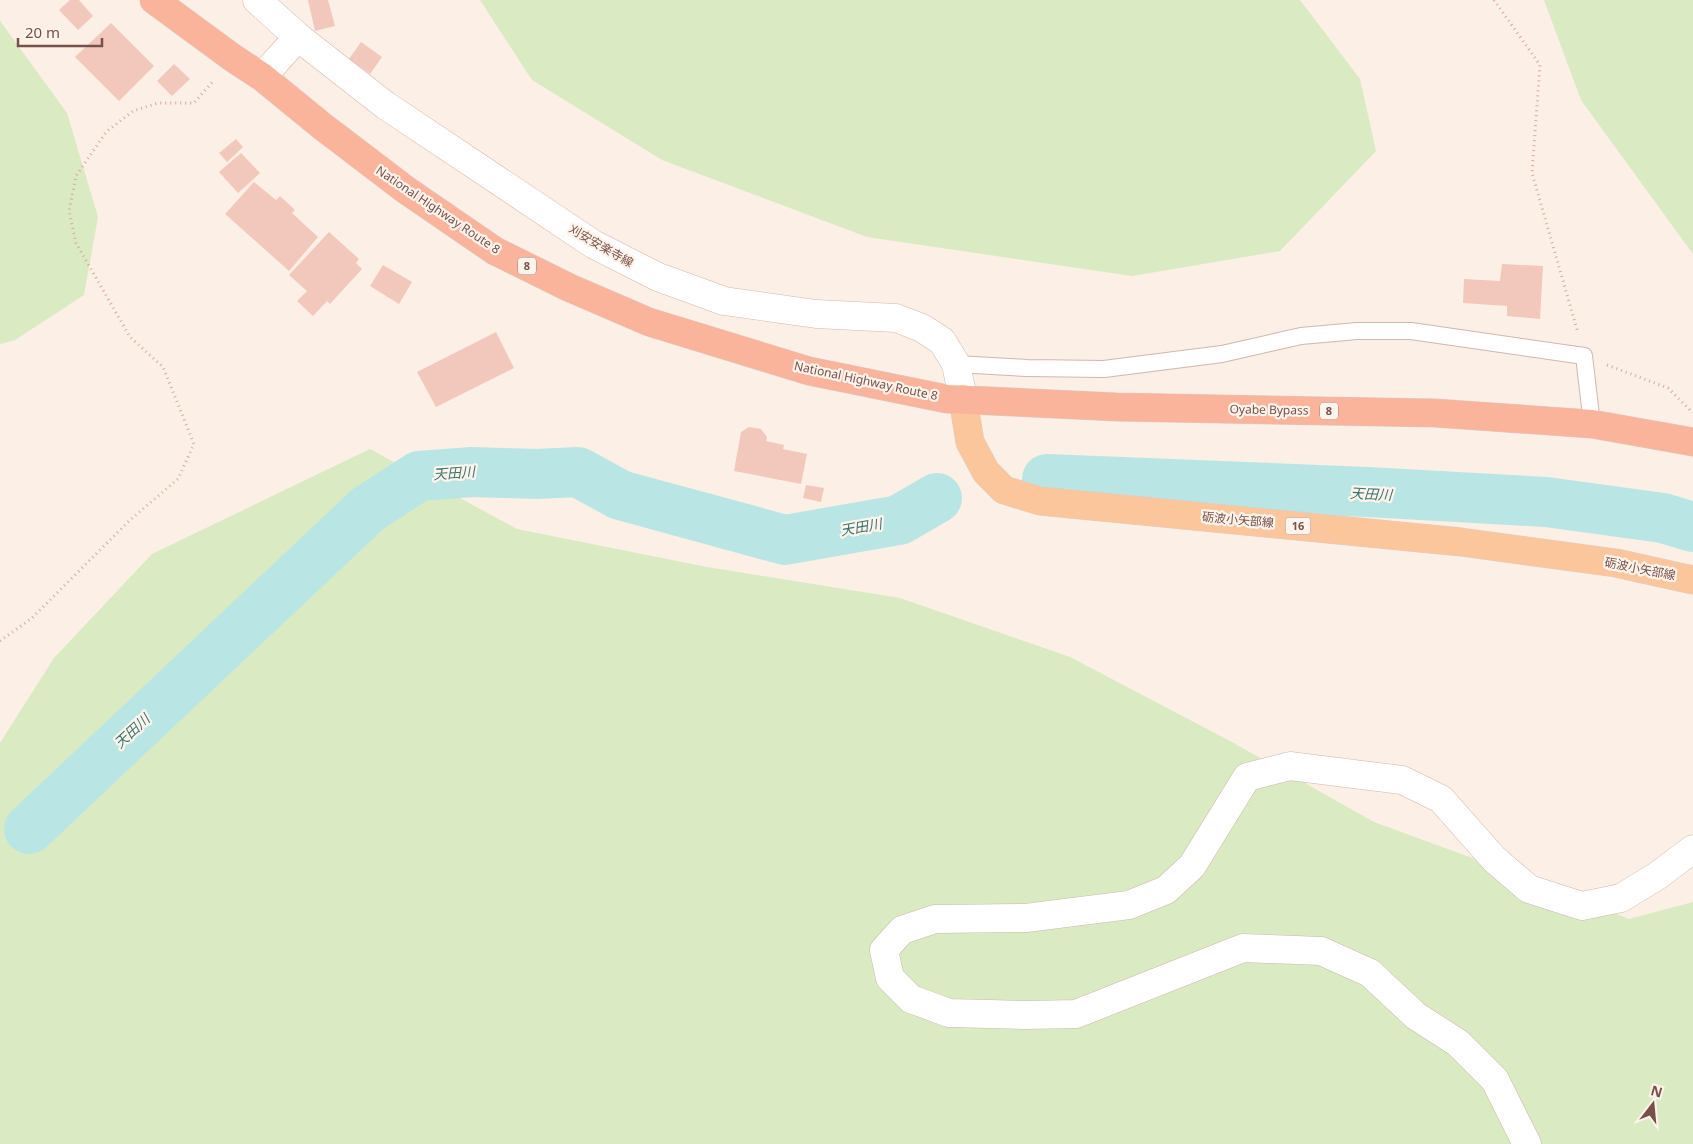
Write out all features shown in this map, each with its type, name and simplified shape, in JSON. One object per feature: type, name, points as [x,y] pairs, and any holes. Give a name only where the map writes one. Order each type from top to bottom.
[{"type":"highway","name":"National Highway Route 8","points":[[154,0],[262,77],[322,126],[406,190],[495,250],[570,288],[649,322],[809,371],[947,399],[963,399]]},
{"type":"highway","name":"Oyabe Bypass","points":[[963,399],[1117,407],[1435,413],[1592,424],[1693,442]]},
{"type":"main road","name":"砺波小矢部線","points":[[963,399],[970,442],[986,472],[1004,490],[1040,501],[1462,542],[1616,563],[1693,580]]},
{"type":"street","name":"刈安安楽寺線","points":[[257,0],[298,37],[385,105],[593,244],[658,277],[724,301],[816,314],[896,318],[922,328],[942,341],[956,364],[963,399]]},
{"type":"street","points":[[262,77],[298,37]]},
{"type":"street","points":[[1527,1144],[1495,1080],[1458,1043],[1416,1016],[1370,973],[1321,951],[1243,948],[1076,1014],[1025,1015],[949,1013],[912,999],[890,978],[884,950],[902,930],[935,919],[1035,917],[1129,905],[1166,890],[1192,866],[1248,777],[1290,766],[1402,780],[1441,798],[1494,860],[1529,889],[1582,906],[1621,898],[1657,876],[1693,849]]},
{"type":"lane","points":[[956,364],[1027,368],[1104,369],[1222,354],[1301,336],[1411,331],[1584,356],[1592,424]]},
{"type":"path","points":[[1494,0],[1540,65],[1532,173],[1584,356],[1668,388],[1693,411]]},
{"type":"path","points":[[0,641],[32,618],[130,520],[178,479],[194,444],[163,367],[130,337],[76,243],[69,211],[76,176],[106,132],[133,111],[158,103],[194,103],[233,58]]},
{"type":"green space","points":[[480,0],[1300,0],[1360,79],[1376,151],[1280,251],[1132,276],[867,237],[662,160],[532,80]]},
{"type":"green space","points":[[1544,0],[1693,0],[1693,254],[1581,100]]},
{"type":"green space","points":[[0,21],[67,113],[98,217],[84,295],[15,340],[0,344]]},
{"type":"green space","points":[[370,449],[517,529],[707,567],[900,598],[1070,657],[1230,741],[1374,822],[1516,874],[1629,919],[1693,902],[1693,1144],[0,1144],[0,743],[54,658],[152,554]]},
{"type":"building","points":[[70,0],[79,0],[93,16],[78,30],[59,10]]},
{"type":"building","points":[[308,0],[328,0],[335,26],[315,31]]},
{"type":"building","points":[[111,23],[154,66],[119,101],[75,57]]},
{"type":"building","points":[[361,42],[382,57],[370,74],[349,59]]},
{"type":"building","points":[[174,64],[190,79],[172,96],[157,81]]},
{"type":"building","points":[[236,139],[243,147],[227,162],[219,153]]},
{"type":"building","points":[[241,153],[260,173],[238,193],[219,172]]},
{"type":"building","points":[[254,182],[276,200],[280,196],[295,210],[292,213],[318,237],[289,271],[225,214]]},
{"type":"building","points":[[329,232],[359,259],[356,263],[362,269],[330,304],[327,301],[313,316],[297,301],[307,291],[289,275]]},
{"type":"building","points":[[1502,264],[1543,266],[1540,319],[1507,316],[1507,306],[1463,303],[1464,279],[1500,281]]},
{"type":"building","points":[[383,265],[412,282],[399,304],[370,286]]},
{"type":"building","points":[[496,332],[514,368],[436,407],[417,372]]},
{"type":"building","points":[[749,427],[761,429],[767,437],[766,441],[784,445],[783,449],[807,454],[801,484],[734,471],[741,432]]},
{"type":"building","points":[[806,485],[824,488],[821,502],[803,498]]},
{"type":"waterway","name":"天田川","points":[[29,829],[368,509],[419,476],[472,472],[537,474],[578,472],[620,495],[785,540],[899,520],[937,498]]},
{"type":"waterway","name":"天田川","points":[[1047,479],[1368,492],[1546,502],[1663,518],[1693,527]]}]
